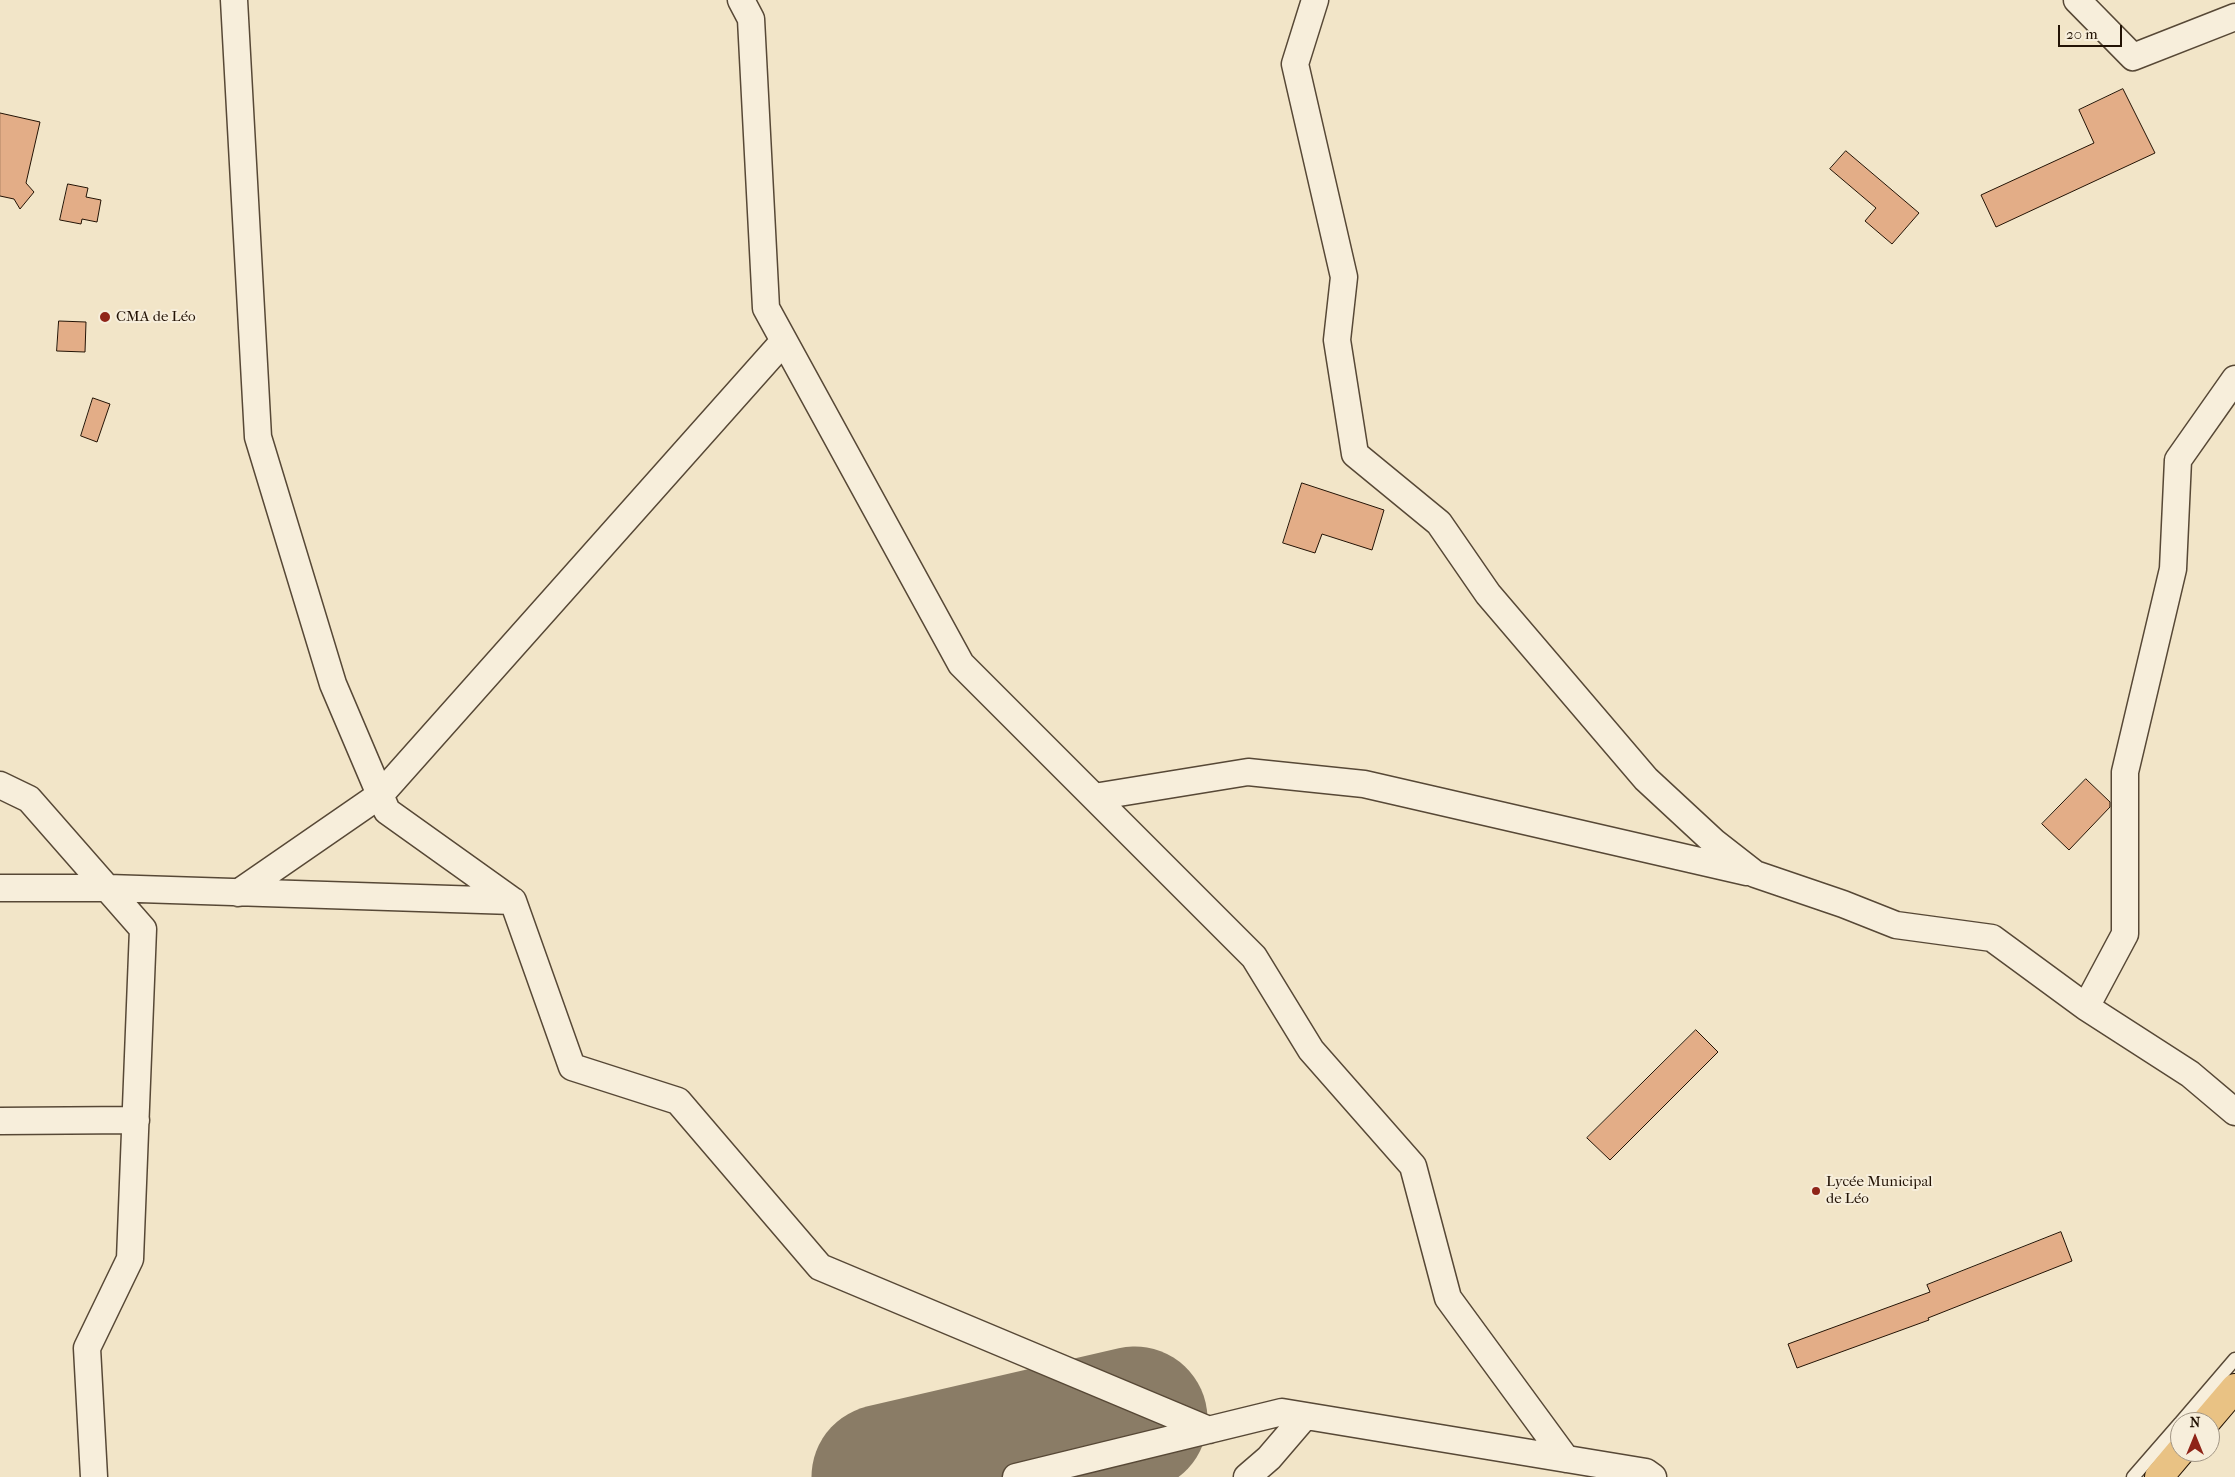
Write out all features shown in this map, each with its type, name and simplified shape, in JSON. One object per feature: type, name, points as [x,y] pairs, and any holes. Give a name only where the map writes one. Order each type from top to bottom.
[{"type":"main road","points":[[2215,1412],[2235,1388]]},
{"type":"main road","points":[[2159,1477],[2172,1462]]},
{"type":"street","points":[[234,0],[258,437],[333,684],[387,811],[513,901],[572,1067],[678,1100],[820,1267],[1209,1430]]},
{"type":"street","points":[[742,0],[751,19],[766,308],[961,664],[1254,957],[1311,1050],[1412,1166],[1448,1298],[1566,1459]]},
{"type":"street","points":[[1315,0],[1295,64],[1344,277],[1337,340],[1355,454],[1439,523],[1488,594],[1646,779],[1714,842],[1755,874]]},
{"type":"street","points":[[2077,0],[2133,57],[2235,18]]},
{"type":"street","points":[[238,893],[380,795],[784,342]]},
{"type":"street","points":[[2086,1007],[2125,934],[2125,772],[2173,569],[2178,460],[2235,379]]},
{"type":"street","points":[[1094,797],[1248,772],[1364,784],[1755,874],[1843,904],[1896,925],[1992,938],[2086,1007],[2190,1074],[2235,1112]]},
{"type":"street","points":[[0,785],[29,799],[143,929],[130,1259],[87,1348],[94,1477]]},
{"type":"street","points":[[0,888],[108,888],[513,901]]},
{"type":"street","points":[[0,1121],[136,1120]]},
{"type":"street","points":[[1016,1477],[1282,1412],[1566,1459],[1594,1471],[1646,1472],[1653,1477]]},
{"type":"street","points":[[1247,1477],[1269,1458],[1305,1416]]},
{"type":"lane","points":[[2189,1412],[2235,1359]]},
{"type":"lane","points":[[2133,1477],[2170,1434]]},
{"type":"building","points":[[2123,89],[2155,153],[1996,227],[1981,195],[2094,143],[2079,110]]},
{"type":"building","points":[[0,113],[40,122],[26,183],[34,192],[20,209],[14,199],[0,196]]},
{"type":"building","points":[[1846,151],[1919,213],[1892,244],[1865,221],[1876,208],[1830,169]]},
{"type":"building","points":[[68,184],[88,188],[86,197],[101,200],[97,222],[82,219],[81,224],[60,220]]},
{"type":"building","points":[[59,321],[86,322],[85,352],[57,351]]},
{"type":"building","points":[[93,398],[110,404],[97,442],[81,436]]},
{"type":"building","points":[[1302,483],[1384,510],[1372,550],[1322,534],[1315,553],[1283,543]]},
{"type":"building","points":[[2086,779],[2110,802],[2110,807],[2069,850],[2042,824]]},
{"type":"building","points":[[1696,1030],[1718,1052],[1610,1160],[1587,1138]]},
{"type":"building","points":[[2061,1232],[2072,1261],[1928,1318],[1929,1320],[1797,1368],[1788,1344],[1930,1292],[1927,1285]]},
{"type":"runway","points":[[884,1477],[1135,1419]]},
{"type":"place","name":"CMA de Léo","points":[[105,317]]},
{"type":"place","name":"Lycée Municipal de Léo","points":[[1816,1191]]}]
